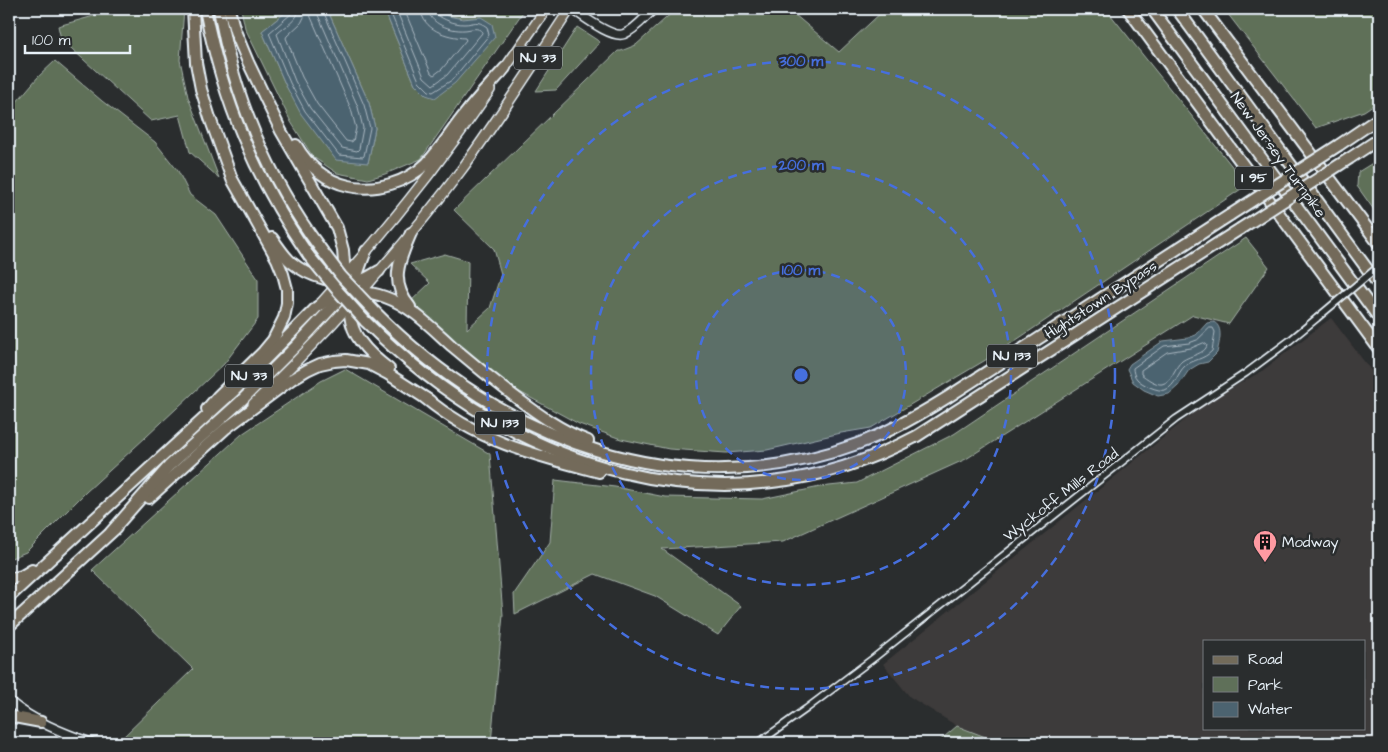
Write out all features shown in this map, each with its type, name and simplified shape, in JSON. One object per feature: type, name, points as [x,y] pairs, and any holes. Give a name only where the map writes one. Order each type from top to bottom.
[{"type":"highway","points":[[178,442],[218,396],[268,346],[281,326],[287,303],[286,282],[280,266],[232,179],[205,104],[197,73],[194,50],[193,9]]},
{"type":"highway","name":"Hightstown Bypass","points":[[205,9],[220,72],[242,135],[273,200],[310,256],[365,321],[400,353],[438,383],[465,402],[506,426],[542,444],[622,473],[684,484],[723,486],[780,482],[861,462],[912,439],[1379,139]]},
{"type":"highway","name":"Hightstown Bypass","points":[[219,9],[226,45],[237,84],[257,138],[288,199],[341,276],[375,312],[409,344],[447,374],[487,401],[546,432],[612,455],[653,464],[690,468],[716,469],[791,463],[822,456],[882,434],[948,397],[1379,118]]},
{"type":"highway","points":[[229,9],[248,62],[289,145],[337,228],[343,250],[346,280],[352,293],[349,317],[353,328],[367,350],[430,401],[453,418],[474,430],[521,450],[622,478],[659,480]]},
{"type":"highway","name":"I 95","points":[[1128,9],[1379,349]]},
{"type":"highway","name":"New Jersey Turnpike","points":[[1152,9],[1379,318]]},
{"type":"highway","name":"New Jersey Turnpike","points":[[1177,9],[1379,285]]},
{"type":"highway","name":"New Jersey Turnpike","points":[[1203,9],[1379,244]]},
{"type":"highway","points":[[248,62],[306,160],[331,180],[362,188],[390,184],[406,178],[421,168],[432,157],[466,112],[505,68]]},
{"type":"highway","points":[[220,145],[254,209],[274,240],[296,266],[326,279],[366,278],[379,271]]},
{"type":"highway","points":[[411,233],[399,261],[397,280],[401,294],[417,316]]},
{"type":"highway","points":[[346,280],[366,252]]},
{"type":"highway","points":[[111,532],[169,466],[240,402],[331,310],[352,293]]},
{"type":"highway","points":[[317,307],[330,298],[352,293],[378,294],[390,299],[404,306],[488,377],[550,422],[584,440],[653,464]]},
{"type":"highway","name":"NJ 33","points":[[9,597],[234,392],[317,307]]},
{"type":"highway","points":[[225,429],[299,374],[320,364],[334,361],[355,361],[375,367],[430,401]]},
{"type":"highway","name":"NJ 33","points":[[9,626],[225,429]]},
{"type":"highway","points":[[9,579],[22,576],[46,562]]},
{"type":"highway","points":[[9,716],[41,722]]},
{"type":"main road","name":"NJ 33","points":[[366,252],[436,164],[546,9]]},
{"type":"main road","name":"NJ 33","points":[[352,293],[379,271],[476,149],[571,9]]},
{"type":"main road","name":"NJ 33","points":[[317,307],[346,280]]},
{"type":"main road","name":"NJ 33","points":[[225,429],[281,376],[349,306]]},
{"type":"street","points":[[571,9],[607,32],[617,36],[628,32],[654,9]]},
{"type":"street","name":"Wyckoff Mills Road","points":[[758,743],[875,657],[1176,419],[1246,373],[1289,341],[1379,266]]},
{"type":"street","points":[[9,701],[24,713],[41,722],[92,743]]},
{"type":"street","points":[[59,743],[67,734]]},
{"type":"shaded area","points":[[1331,318],[1379,381],[1379,743],[1001,743],[957,726],[910,697],[883,664],[1206,403],[1262,371]]},
{"type":"green space","points":[[119,9],[184,9],[180,60],[188,97],[219,178],[190,152],[180,115],[151,121],[61,39],[58,26]]},
{"type":"green space","points":[[241,9],[290,9],[262,31],[286,86],[294,99],[368,163],[375,128],[369,103],[327,9],[384,9],[415,84],[481,17],[458,17],[448,15],[436,9],[525,9],[421,159],[368,179],[337,173],[313,157],[291,122],[245,28]]},
{"type":"green space","points":[[676,9],[788,9],[839,52],[885,9],[1106,9],[1247,185],[994,355],[871,428],[767,450],[726,453],[669,449],[621,439],[579,424],[505,384],[409,303],[430,283],[410,264],[445,254],[468,261],[467,329],[490,308],[501,274],[494,249],[454,210],[618,51],[636,45]]},
{"type":"green space","points":[[1224,9],[1379,9],[1379,101],[1364,111],[1316,128]]},
{"type":"green space","points":[[577,27],[600,42],[556,90],[536,91]]},
{"type":"green space","points":[[55,61],[155,142],[178,171],[190,195],[216,215],[258,279],[258,319],[224,364],[86,492],[26,552],[9,559],[9,434],[15,427],[9,421],[9,111],[38,77]]},
{"type":"green space","points":[[1379,159],[1379,217],[1357,186],[1358,172]]},
{"type":"green space","points":[[1246,238],[1269,267],[1229,324],[1193,315],[966,459],[783,542],[662,549],[741,606],[718,635],[655,596],[595,574],[515,614],[514,594],[550,542],[555,480],[615,487],[665,497],[762,499],[820,487],[857,483],[954,434]]},
{"type":"green space","points":[[345,369],[490,454],[503,615],[491,743],[134,743],[122,738],[193,669],[92,570],[242,434],[321,381]]},
{"type":"green space","points":[[957,726],[1001,743],[937,743]]},
{"type":"water","points":[[290,9],[327,9],[369,103],[375,128],[368,163],[336,160],[301,114],[286,86],[262,31]]},
{"type":"water","points":[[384,9],[436,9],[448,16],[463,19],[481,17],[492,24],[495,37],[455,83],[435,98],[426,95],[415,84]]},
{"type":"water","points":[[1214,322],[1220,332],[1217,353],[1208,362],[1199,364],[1189,370],[1178,386],[1169,394],[1158,396],[1144,390],[1133,382],[1127,369],[1130,364],[1163,341],[1188,338],[1196,335],[1207,323]]},
{"type":"place","name":"Modway","points":[[1265,563]]}]
